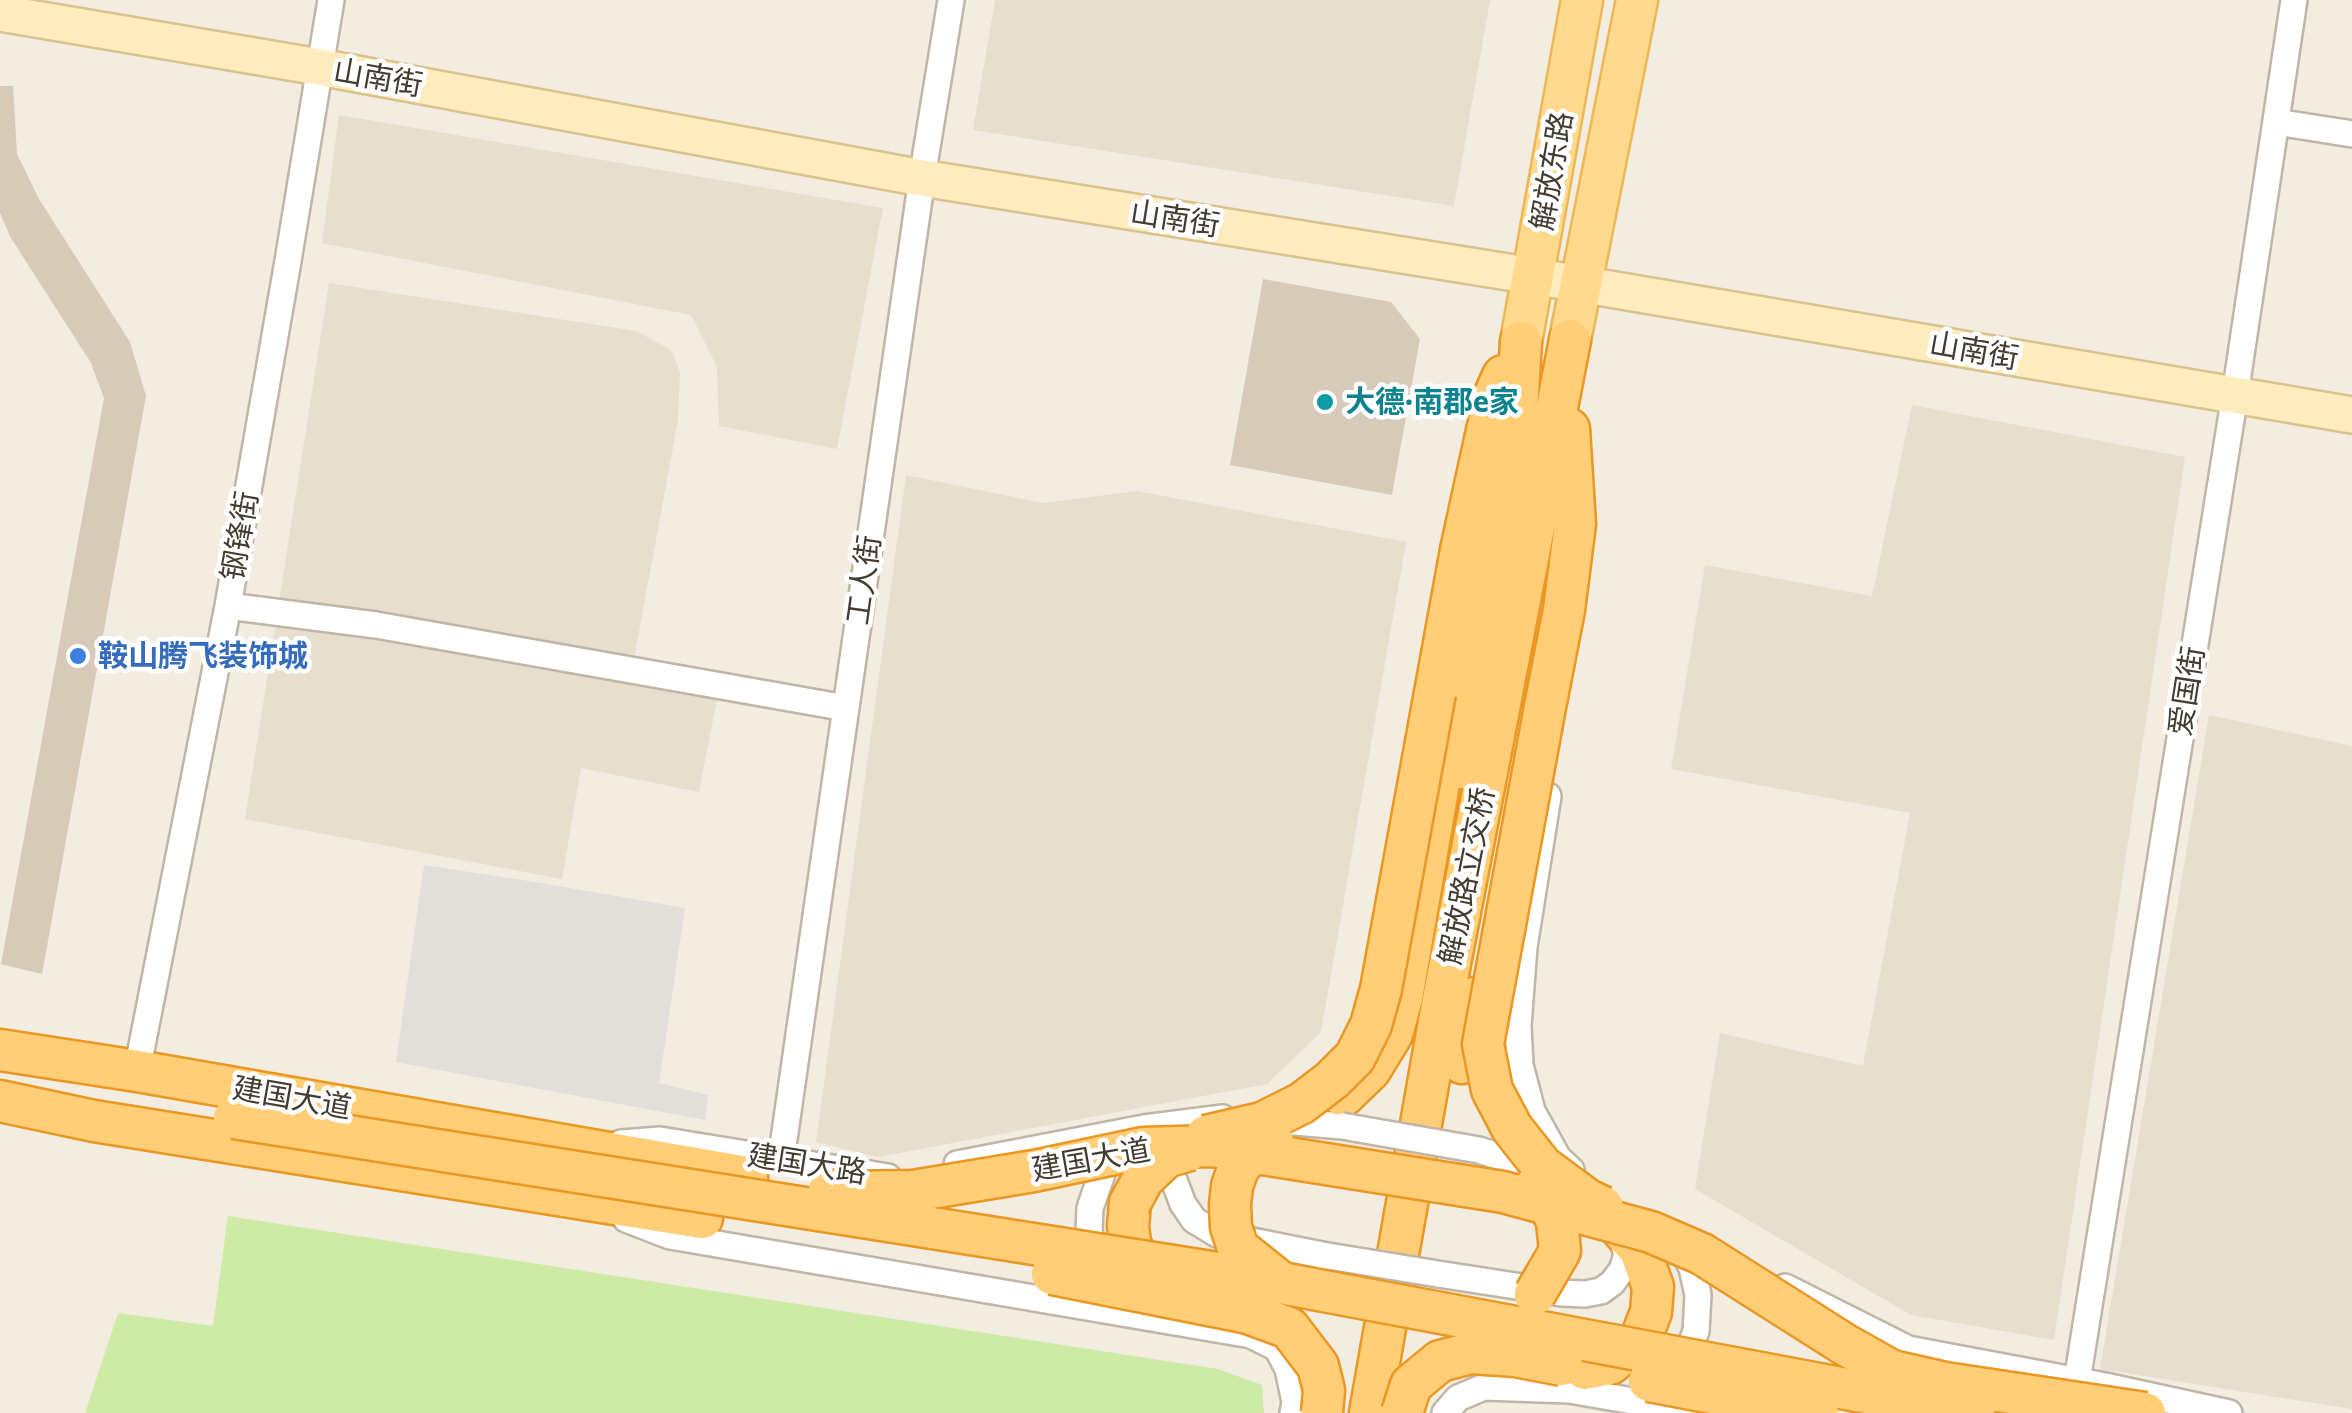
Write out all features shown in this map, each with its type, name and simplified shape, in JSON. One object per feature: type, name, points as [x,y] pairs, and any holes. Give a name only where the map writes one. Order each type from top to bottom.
[{"type":"highway","points":[[1460,1318],[1500,1315],[1534,1294],[1560,1252],[1557,1222],[1551,1209],[1484,1126],[1470,1100],[1462,1063],[1559,521],[1568,442],[1570,340]]},
{"type":"highway","name":"解放路立交桥","points":[[1370,1413],[1442,1004],[1570,340]]},
{"type":"highway","points":[[1143,1138],[1262,1123],[1302,1103],[1332,1080],[1355,1057],[1371,1025],[1381,989],[1458,563],[1495,394],[1508,361],[1519,362],[1487,504],[1402,998],[1392,1034],[1358,1082],[1343,1096],[1246,1159],[1232,1186],[1231,1227],[1238,1248],[1282,1283]]},
{"type":"highway","name":"解放路立交桥","points":[[1350,1413],[1516,444],[1519,362]]},
{"type":"highway","points":[[1568,442],[1575,524],[1564,610],[1483,1044],[1492,1090],[1512,1128],[1542,1166],[1588,1200],[1646,1227],[1640,1250],[1652,1287],[1651,1312],[1641,1338],[1610,1364],[1586,1369]]},
{"type":"highway","name":"建国大道","points":[[0,1050],[137,1070],[566,1146],[764,1169],[842,1192],[912,1191],[1034,1171],[1143,1138],[1206,1133],[1503,1192],[1646,1227],[1702,1254],[1892,1370],[1945,1383],[2146,1413]]},
{"type":"highway","name":"建国大道","points":[[0,1084],[1282,1283],[1974,1413]]},
{"type":"highway","points":[[0,1101],[113,1124],[1091,1280],[1157,1307],[1248,1313],[1289,1328],[1318,1366],[1324,1390],[1322,1413]]},
{"type":"highway","points":[[1157,1307],[1130,1244],[1130,1203],[1143,1179],[1166,1157],[1206,1133]]},
{"type":"highway","points":[[1402,1413],[1412,1386],[1440,1360],[1470,1353],[1516,1356],[1818,1413]]},
{"type":"main road","name":"解放东路","points":[[1519,362],[1582,0]]},
{"type":"main road","name":"解放东路","points":[[1570,340],[1636,0]]},
{"type":"main road","name":"山南街","points":[[0,13],[319,67],[922,178],[1582,284],[2352,415]]},
{"type":"street","name":"钢锋街","points":[[137,1070],[228,606],[331,0]]},
{"type":"street","name":"工人街","points":[[764,1169],[846,708],[951,0]]},
{"type":"street","name":"爱国街","points":[[2076,1381],[2294,0]]},
{"type":"street","points":[[2276,122],[2352,134]]},
{"type":"street","points":[[1249,1118],[1289,1102],[1314,1084],[1334,1063],[1354,1028],[1367,981],[1422,653],[1458,563]]},
{"type":"street","points":[[228,606],[376,625],[846,708]]},
{"type":"street","points":[[1564,610],[1566,688],[1524,947],[1518,1026],[1520,1065],[1532,1112],[1558,1158],[1692,1268],[1698,1295],[1696,1331],[1682,1368],[1674,1382],[1649,1398],[1633,1401]]},
{"type":"street","points":[[1232,1117],[1249,1118],[1342,1126],[1479,1150],[1590,1186],[1623,1237],[1627,1255],[1622,1270],[1601,1291],[1560,1294],[1218,1234],[1194,1220],[1183,1204],[1173,1178],[1172,1153],[1188,1131],[1206,1133],[1232,1117]]},
{"type":"street","points":[[1143,1138],[1104,1168],[1090,1208],[1089,1232],[1102,1268],[1126,1299],[1251,1335],[1276,1348],[1288,1369],[1295,1402],[1293,1413]]},
{"type":"street","points":[[570,1197],[670,1236],[1157,1307]]},
{"type":"street","points":[[1646,1227],[1908,1349],[2229,1413]]},
{"type":"street","points":[[1445,1413],[1458,1398],[1484,1387],[1569,1390],[1703,1413]]},
{"type":"shaded area","points":[[995,0],[1490,0],[1454,206],[973,130]]},
{"type":"shaded area","points":[[339,115],[883,208],[837,449],[719,426],[717,367],[691,315],[322,243]]},
{"type":"shaded area","points":[[329,283],[636,331],[671,350],[680,372],[678,420],[634,659],[722,673],[699,792],[581,768],[562,879],[245,819]]},
{"type":"shaded area","points":[[1912,405],[2185,457],[2054,1340],[1911,1315],[1695,1189],[1720,1033],[1863,1066],[1910,813],[1671,769],[1705,565],[1872,596]]},
{"type":"shaded area","points":[[906,475],[1043,503],[1137,491],[1406,542],[1321,1032],[1267,1084],[878,1157],[816,1142]]},
{"type":"shaded area","points":[[2209,715],[2352,746],[2352,1409],[2100,1369]]},
{"type":"shaded area","points":[[424,865],[685,908],[659,1083],[708,1095],[705,1120],[396,1062]]},
{"type":"green space","points":[[228,1216],[1218,1369],[1262,1385],[1264,1413],[85,1413],[118,1313],[213,1326]]},
{"type":"building","name":"鞍山腾飞装饰城","points":[[0,86],[13,86],[17,154],[39,199],[130,342],[146,396],[42,974],[1,964],[104,398],[91,363],[11,238],[0,213]]},
{"type":"building","name":"大德·南郡e家","points":[[1263,279],[1391,302],[1420,339],[1392,495],[1230,465]]},
{"type":"place","name":"大德·南郡e家","points":[[1325,402]]},
{"type":"place","name":"鞍山腾飞装饰城","points":[[78,656]]}]
